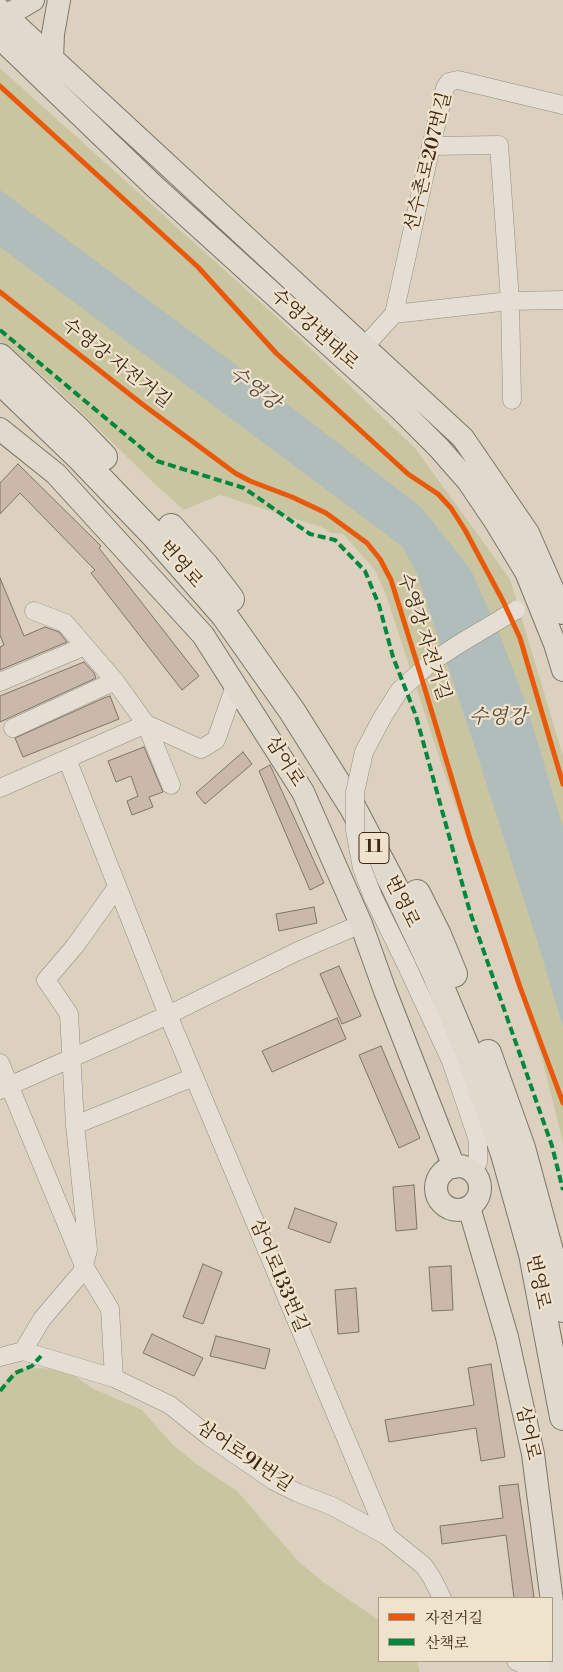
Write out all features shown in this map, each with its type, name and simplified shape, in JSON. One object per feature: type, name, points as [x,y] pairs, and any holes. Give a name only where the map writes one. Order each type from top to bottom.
[{"type":"highway","name":"번영로","points":[[0,357],[77,429],[205,565],[283,668],[331,739],[387,833],[438,935],[488,1052],[522,1148],[556,1273],[563,1309]]},
{"type":"highway","name":"번영로","points":[[0,381],[81,458],[154,535],[224,615],[292,711],[353,808],[393,884],[435,972],[469,1054],[504,1154],[532,1254],[563,1417]]},
{"type":"main road","points":[[2,16],[33,0]]},
{"type":"main road","points":[[52,59],[53,34],[59,0]]},
{"type":"main road","name":"수영강변대로","points":[[2,16],[52,59],[463,438],[528,533],[555,601],[556,644],[563,670]]},
{"type":"main road","name":"수영강변대로","points":[[0,38],[154,186],[399,408],[439,448],[468,481],[526,572],[555,601]]},
{"type":"main road","name":"삼어로","points":[[0,429],[56,474],[203,635],[303,792],[361,924],[385,991],[463,1169]]},
{"type":"main road","points":[[447,1169],[463,1169],[477,1177],[480,1190],[474,1203],[469,1207],[462,1210],[447,1207],[441,1202],[438,1195],[436,1188],[438,1180],[447,1169]]},
{"type":"main road","name":"삼어로","points":[[469,1207],[507,1337],[533,1454],[553,1597]]},
{"type":"main road","name":"삼어로","points":[[553,1600],[562,1666]]},
{"type":"street","name":"선수촌로207번길","points":[[364,347],[394,314],[431,146],[445,88],[449,82],[458,80],[563,105]]},
{"type":"street","points":[[431,146],[499,145],[510,302],[512,400]]},
{"type":"street","points":[[394,314],[510,302],[563,300]]},
{"type":"street","points":[[463,1169],[478,1162],[478,1140],[451,1061],[373,897],[362,868],[355,830],[355,792],[364,752],[399,691],[438,658],[516,610],[555,601]]},
{"type":"street","points":[[34,611],[65,623],[115,681],[146,724],[171,785]]},
{"type":"street","points":[[0,682],[85,646]]},
{"type":"street","points":[[13,728],[115,681]]},
{"type":"street","points":[[0,788],[146,724],[201,749],[216,740],[235,686]]},
{"type":"street","name":"삼어로133번길","points":[[67,760],[168,1015],[387,1536]]},
{"type":"street","points":[[0,1357],[23,1351],[42,1319],[82,1272],[86,1258],[75,1125],[69,1014],[46,980],[75,946],[117,887]]},
{"type":"street","points":[[5,1088],[168,1015],[296,952],[361,924]]},
{"type":"street","points":[[0,1063],[5,1088],[110,1309],[114,1378]]},
{"type":"street","points":[[75,1125],[194,1077]]},
{"type":"street","name":"삼어로91번길","points":[[23,1351],[114,1378],[170,1405],[210,1437],[274,1481],[298,1493],[332,1506],[387,1536],[424,1566],[442,1597]]},
{"type":"street","points":[[518,1662],[524,1665],[562,1666]]},
{"type":"shaded area","points":[[0,68],[291,330],[415,448],[510,579],[563,756],[563,1143],[542,1058],[440,760],[386,595],[375,570],[343,534],[331,533],[321,527],[220,495],[184,510],[52,384],[0,341]]},
{"type":"shaded area","points":[[41,1368],[67,1371],[92,1388],[142,1410],[173,1445],[198,1465],[237,1491],[300,1563],[323,1582],[378,1619],[378,1662],[416,1662],[419,1672],[0,1672],[0,1388],[17,1369]]},
{"type":"water","name":"수영강","points":[[0,190],[247,373],[421,507],[471,570],[502,640],[527,707],[563,827],[563,1027],[473,742],[417,574],[402,546],[0,247]]},
{"type":"building","points":[[18,464],[101,546],[99,548],[199,676],[182,690],[91,573],[95,570],[20,493],[0,514],[0,483]]},
{"type":"building","points":[[0,578],[24,636],[45,627],[59,632],[67,642],[0,670],[0,647],[4,645],[0,635]]},
{"type":"building","points":[[84,662],[96,678],[0,722],[0,696]]},
{"type":"building","points":[[110,696],[119,719],[23,757],[15,738]]},
{"type":"building","points":[[144,747],[163,792],[149,797],[153,807],[132,815],[127,801],[138,796],[131,776],[116,782],[108,761]]},
{"type":"building","points":[[243,752],[252,764],[205,804],[196,793]]},
{"type":"building","points":[[270,765],[324,883],[310,890],[259,771]]},
{"type":"building","points":[[314,907],[317,923],[279,931],[276,914]]},
{"type":"building","points":[[339,966],[361,1016],[342,1024],[320,974]]},
{"type":"building","points":[[337,1018],[346,1039],[272,1072],[262,1051]]},
{"type":"building","points":[[381,1046],[420,1138],[399,1148],[359,1055]]},
{"type":"building","points":[[414,1185],[417,1229],[396,1231],[393,1187]]},
{"type":"building","points":[[295,1208],[337,1223],[330,1243],[288,1228]]},
{"type":"building","points":[[203,1264],[222,1272],[203,1324],[183,1317]]},
{"type":"building","points":[[451,1266],[453,1310],[432,1311],[429,1267]]},
{"type":"building","points":[[356,1288],[359,1332],[338,1334],[335,1290]]},
{"type":"building","points":[[152,1334],[203,1358],[194,1376],[143,1353]]},
{"type":"building","points":[[216,1336],[270,1349],[265,1369],[210,1356]]},
{"type":"building","points":[[491,1364],[505,1457],[481,1461],[476,1428],[389,1442],[385,1420],[474,1405],[468,1368]]},
{"type":"building","points":[[518,1484],[534,1597],[514,1597],[506,1535],[442,1544],[440,1526],[503,1518],[499,1486]]},
{"type":"marked path","points":[[0,330],[157,461],[244,488],[310,534],[335,540],[365,571],[379,605],[393,657],[416,716],[470,912],[552,1146],[563,1190]]},
{"type":"marked path","points":[[0,1391],[15,1373],[32,1366],[41,1356]]},
{"type":"cycle path","points":[[0,86],[198,267],[276,353],[408,474],[438,494],[451,508],[503,601],[520,638],[563,784]]},
{"type":"cycle path","name":"수영강 자전거길","points":[[0,292],[142,404],[235,473],[326,513],[367,543],[380,559],[391,580],[470,839],[520,987],[563,1103]]}]
